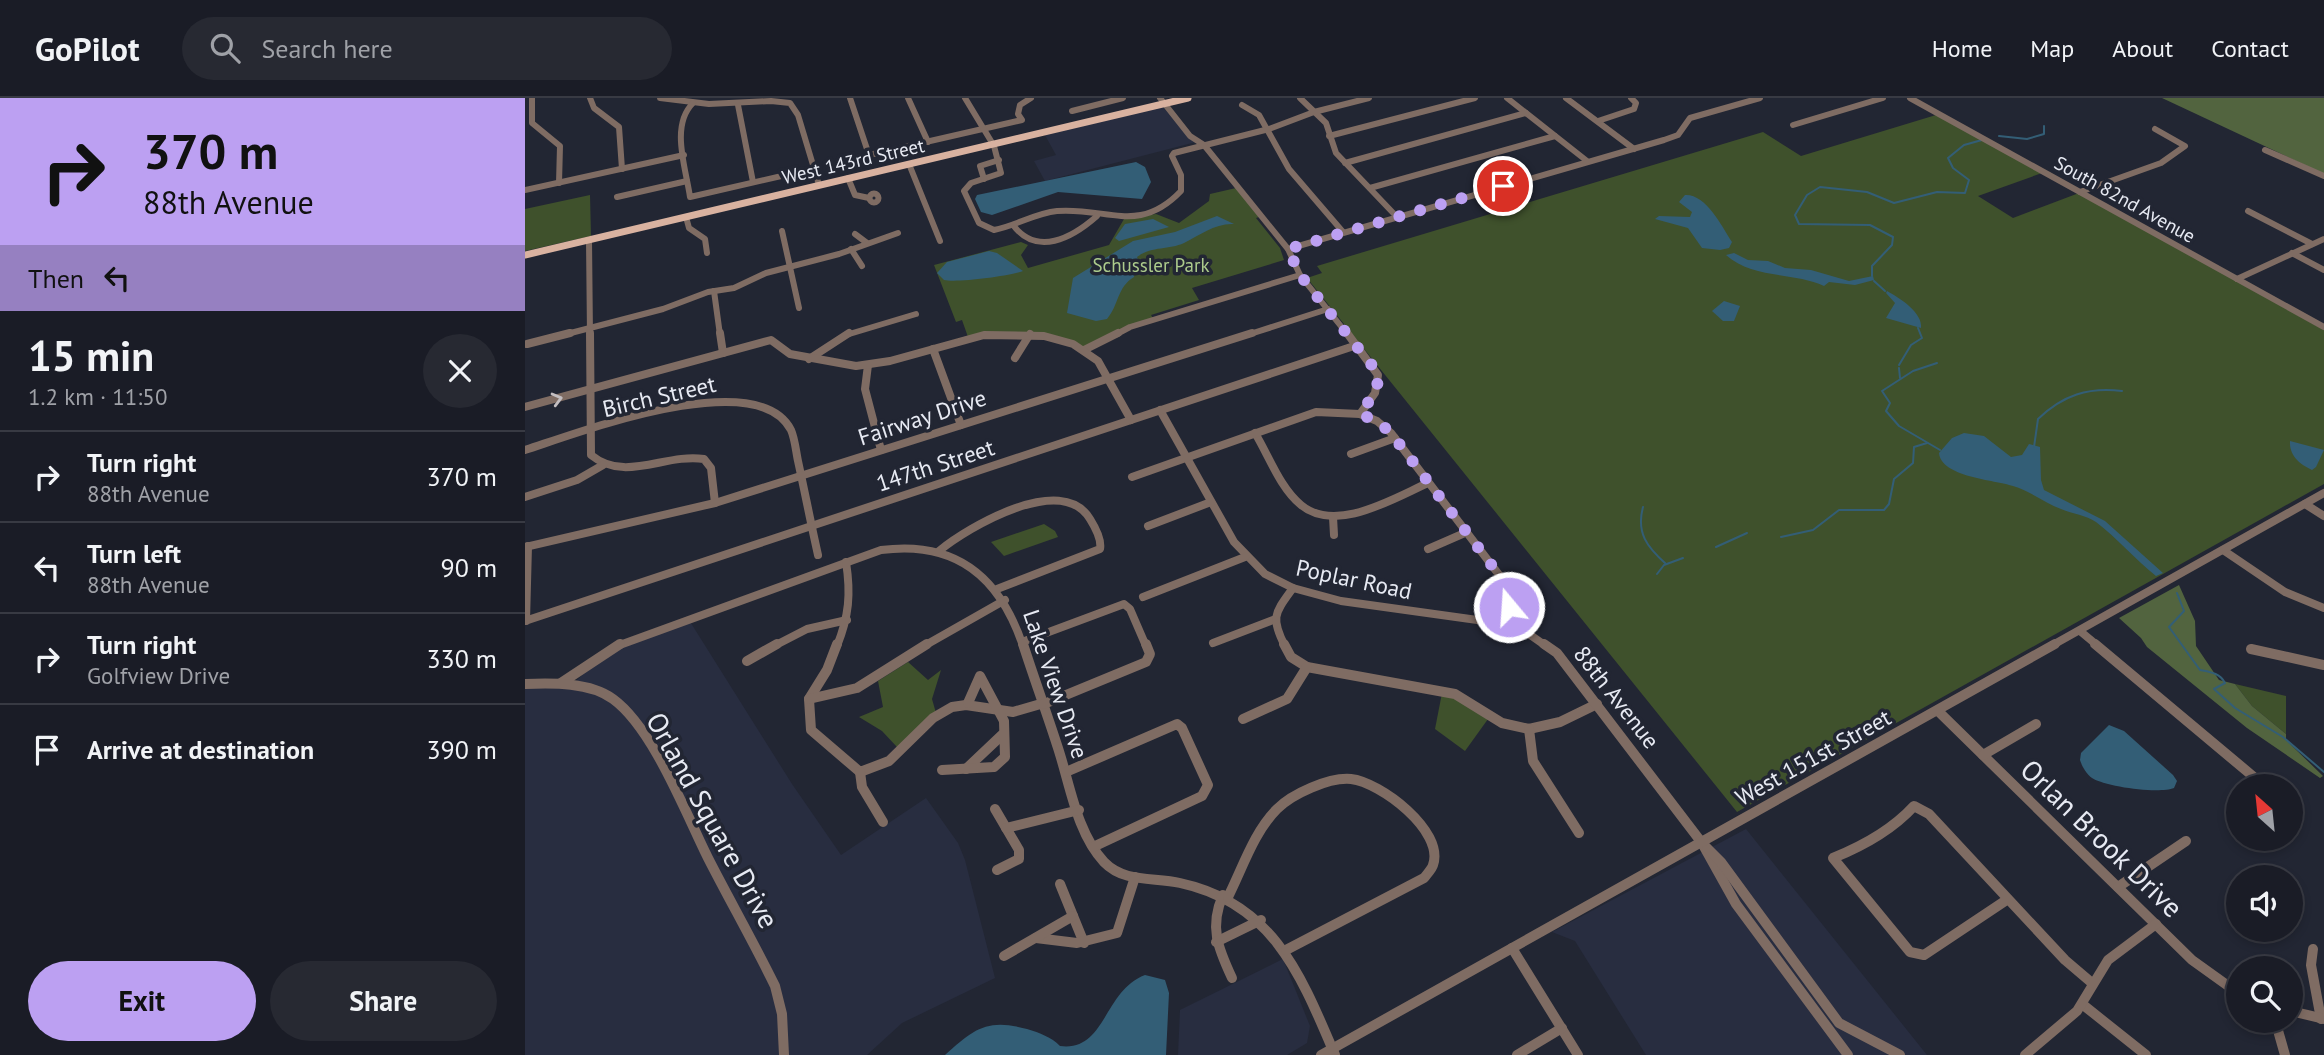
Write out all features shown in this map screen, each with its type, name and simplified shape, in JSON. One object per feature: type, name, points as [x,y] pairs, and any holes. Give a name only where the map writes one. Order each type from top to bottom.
[{"type":"main road","name":"West 143rd Street","points":[[525,255],[991,145],[1162,101],[1188,98]]},
{"type":"street","points":[[590,98],[594,108],[619,127],[622,169]]},
{"type":"street","points":[[660,98],[693,103],[738,104],[770,100],[792,104],[798,115],[812,169],[819,185]]},
{"type":"street","points":[[850,98],[869,155],[1022,120],[1018,114],[1020,105],[1031,98]]},
{"type":"street","points":[[908,98],[928,142]]},
{"type":"street","points":[[965,98],[981,129],[1000,155],[1003,171],[968,185],[964,191],[979,223],[989,230],[1056,211],[1117,218],[1148,215],[1164,208],[1182,189],[1181,175],[1172,155],[1369,98]]},
{"type":"street","points":[[1066,106],[1075,114],[1123,98]]},
{"type":"street","points":[[1300,98],[1326,123],[1336,153],[1397,217]]},
{"type":"street","points":[[1329,136],[1475,98]]},
{"type":"street","points":[[1507,98],[1587,161]]},
{"type":"street","points":[[1566,98],[1635,149]]},
{"type":"street","points":[[1598,121],[1632,111],[1636,105],[1631,98]]},
{"type":"street","points":[[1288,249],[1635,149],[1678,135],[1685,121],[1760,98]]},
{"type":"street","points":[[1793,124],[1884,98]]},
{"type":"street","name":"South 82nd Avenue","points":[[1910,98],[2324,327]]},
{"type":"street","points":[[530,99],[531,121],[560,146],[559,183]]},
{"type":"street","points":[[1162,101],[1190,136],[1204,145],[1288,249],[1300,275],[1357,345],[1379,378],[1377,390],[1360,414]]},
{"type":"street","points":[[693,103],[681,118],[690,197],[812,169]]},
{"type":"street","points":[[738,104],[753,182]]},
{"type":"street","points":[[1242,105],[1248,107],[1269,129],[1287,168],[1343,232]]},
{"type":"street","points":[[1345,163],[1526,113]]},
{"type":"street","points":[[2080,192],[2161,163],[2185,146],[2155,129]]},
{"type":"street","points":[[1370,188],[1555,136]]},
{"type":"street","points":[[2265,150],[2324,176]]},
{"type":"street","points":[[525,190],[684,155]]},
{"type":"street","points":[[984,179],[980,166],[999,160]]},
{"type":"street","points":[[909,164],[940,241]]},
{"type":"street","points":[[848,178],[855,195],[869,198]]},
{"type":"street","points":[[617,197],[687,181]]},
{"type":"street","points":[[2248,211],[2312,244]]},
{"type":"street","points":[[1013,225],[1020,238],[1026,242],[1045,243],[1081,232],[1097,216]]},
{"type":"street","points":[[686,217],[689,228],[705,239],[707,253]]},
{"type":"street","points":[[782,231],[799,308]]},
{"type":"street","points":[[527,344],[663,309],[714,291],[734,288],[760,275],[898,233]]},
{"type":"street","points":[[855,234],[867,243]]},
{"type":"street","points":[[2237,279],[2324,239]]},
{"type":"street","points":[[589,240],[591,455],[603,465],[626,467],[687,457],[704,459],[711,468],[715,503]]},
{"type":"street","points":[[851,249],[862,267]]},
{"type":"street","points":[[2292,253],[2324,270]]},
{"type":"street","points":[[1084,350],[1130,327],[1300,275]]},
{"type":"street","points":[[714,291],[723,353]]},
{"type":"street","name":"Fairway Drive","points":[[527,547],[715,503],[1328,309]]},
{"type":"street","points":[[809,359],[849,333],[916,314]]},
{"type":"street","points":[[1015,358],[1030,334]]},
{"type":"street","points":[[525,407],[768,340],[775,341],[790,354],[846,366],[868,365],[984,335],[1030,334],[1059,339],[1084,350],[1098,361],[1131,420]]},
{"type":"street","name":"147th Street","points":[[525,621],[1357,345]]},
{"type":"street","points":[[933,349],[961,425]]},
{"type":"street","points":[[868,365],[865,389],[881,450]]},
{"type":"street","name":"Birch Street","points":[[525,450],[701,402],[726,399],[755,402],[777,412],[790,425],[818,555]]},
{"type":"street","name":"Poplar Road","points":[[1160,410],[1245,557],[1265,574],[1293,588],[1341,601],[1506,625]]},
{"type":"street","points":[[1132,477],[1316,412],[1360,414],[1382,425],[1395,438],[1504,584],[1509,598],[1506,625]]},
{"type":"street","points":[[1255,433],[1301,506],[1312,512],[1332,517],[1355,512],[1428,483]]},
{"type":"street","points":[[1351,454],[1395,438]]},
{"type":"street","points":[[525,497],[577,480],[603,465]]},
{"type":"street","name":"West 151st Street","points":[[1329,1053],[2324,493]]},
{"type":"street","points":[[939,551],[955,536],[974,526],[1041,502],[1072,502],[1083,509],[1101,544],[1100,549],[997,589]]},
{"type":"street","points":[[1148,526],[1211,502]]},
{"type":"street","points":[[2305,504],[2324,516]]},
{"type":"street","points":[[1332,517],[1334,535]]},
{"type":"street","points":[[1427,549],[1467,532]]},
{"type":"street","name":"Lake View Drive","points":[[561,683],[621,643],[846,562],[902,546],[939,551],[969,565],[997,589],[1005,600],[1093,847],[1111,869],[1135,877],[1192,884],[1226,896],[1261,920],[1286,950],[1329,1053]]},
{"type":"street","points":[[525,621],[527,547]]},
{"type":"street","points":[[2223,550],[2285,592],[2324,608]]},
{"type":"street","points":[[1143,597],[1245,557]]},
{"type":"street","points":[[846,562],[851,594],[847,620],[827,670],[809,699],[811,730],[819,740],[860,772],[862,787],[883,822]]},
{"type":"street","points":[[1293,588],[1273,620],[1288,652],[1307,667],[1455,694],[1469,699],[1502,723],[1529,729],[1560,722],[1597,704]]},
{"type":"street","points":[[809,699],[857,688],[964,621],[1005,600]]},
{"type":"street","points":[[860,772],[879,768],[894,760],[945,709],[968,703],[1001,712],[1024,711],[1146,662],[1150,654],[1128,606],[1121,604],[1022,642]]},
{"type":"street","points":[[747,662],[798,632],[825,621],[847,620]]},
{"type":"street","points":[[1213,643],[1273,620]]},
{"type":"street","name":"88th Avenue","points":[[1506,625],[1526,632],[1557,653],[1702,843],[1736,904],[1848,1055]]},
{"type":"street","points":[[2080,631],[2250,774]]},
{"type":"street","points":[[2251,649],[2305,663],[2324,665]]},
{"type":"street","points":[[1243,719],[1287,699],[1307,667]]},
{"type":"street","points":[[943,770],[994,767],[1005,757],[1002,735],[1004,721],[980,676],[968,703]]},
{"type":"street","name":"Orland Square Drive","points":[[525,684],[561,683],[612,699],[650,748],[775,986],[782,1014],[784,1055]]},
{"type":"street","name":"Orlan Brook Drive","points":[[1938,710],[2192,960],[2226,984]]},
{"type":"street","points":[[1066,772],[1173,724],[1180,725],[1208,785],[1207,791],[1093,847]]},
{"type":"street","points":[[1983,755],[2036,724]]},
{"type":"street","points":[[1529,729],[1533,761],[1579,832]]},
{"type":"street","points":[[966,769],[1002,735]]},
{"type":"street","points":[[1232,978],[1216,942],[1214,912],[1226,896],[1263,827],[1283,804],[1324,784],[1348,779],[1361,781],[1400,802],[1423,827],[1434,858],[1432,871],[1424,878],[1286,950]]},
{"type":"street","points":[[2008,899],[1924,954],[1916,956],[1892,931],[1833,858],[1900,821],[1915,806],[1929,814],[2065,960],[2092,983]]},
{"type":"street","points":[[995,809],[1019,850],[1019,859],[997,870]]},
{"type":"street","points":[[1006,828],[1079,810]]},
{"type":"street","points":[[2117,887],[2186,841]]},
{"type":"street","name":"88th Avenue","points":[[1702,843],[1715,853],[1731,874],[1744,897],[1839,1023],[1853,1034],[1889,1046],[1901,1055]]},
{"type":"street","points":[[1036,938],[1055,945],[1084,943],[1117,933],[1135,877]]},
{"type":"street","points":[[1060,884],[1084,943]]},
{"type":"street","points":[[1004,956],[1073,916]]},
{"type":"street","points":[[1216,942],[1261,920]]},
{"type":"street","points":[[2025,1055],[2061,1027],[2082,1004],[2108,960],[2156,924]]},
{"type":"street","points":[[1512,948],[1579,1055]]},
{"type":"street","points":[[2303,1014],[2323,1019],[2311,965],[2313,949]]},
{"type":"street","points":[[2082,1004],[2146,1055]]},
{"type":"street","points":[[1517,1055],[1562,1028]]},
{"type":"street","points":[[2278,1033],[2285,1055]]},
{"type":"shaded area","points":[[1163,107],[1196,142],[1045,181],[1034,161],[1056,155],[1045,135]]},
{"type":"shaded area","points":[[1136,162],[1145,167],[1151,182],[1142,199],[1058,192],[992,215],[981,212],[975,199],[977,195]]},
{"type":"shaded area","points":[[1685,195],[1700,200],[1712,212],[1732,242],[1729,248],[1702,248],[1688,228],[1655,219],[1659,216],[1690,217],[1692,212],[1679,202]]},
{"type":"shaded area","points":[[1217,216],[1234,224],[1214,227],[1184,243],[1148,251],[1137,257],[1141,267],[1124,286],[1107,319],[1096,321],[1067,313],[1073,278],[1133,241],[1175,232]]},
{"type":"shaded area","points":[[1153,219],[1169,227],[1119,241],[1115,238],[1125,224]]},
{"type":"shaded area","points":[[989,251],[997,253],[1023,271],[960,281],[944,280],[937,273],[947,262]]},
{"type":"shaded area","points":[[1734,253],[1748,260],[1768,261],[1785,268],[1811,270],[1849,281],[1873,276],[1874,280],[1855,285],[1829,282],[1824,286],[1748,268],[1726,255]]},
{"type":"shaded area","points":[[1887,291],[1915,312],[1921,322],[1921,328],[1886,318],[1895,303]]},
{"type":"shaded area","points":[[1724,301],[1740,306],[1734,321],[1723,321],[1712,311]]},
{"type":"shaded area","points":[[1964,433],[1984,436],[2011,457],[2022,455],[2029,444],[2040,447],[2044,490],[2105,521],[2163,573],[2156,576],[2092,520],[2019,488],[1970,476],[1949,467],[1942,461],[1939,453],[1952,438]]},
{"type":"shaded area","points":[[2290,441],[2324,450],[2316,467],[2312,470],[2299,462],[2291,451]]},
{"type":"shaded area","points":[[689,620],[792,784],[841,855],[926,798],[958,843],[965,860],[995,978],[902,1023],[867,1055],[525,1055],[525,680],[576,681],[603,655]]},
{"type":"shaded area","points":[[2109,725],[2124,731],[2173,775],[2177,781],[2174,788],[2133,789],[2099,781],[2090,776],[2080,760],[2081,753]]},
{"type":"shaded area","points":[[1746,829],[1927,1055],[1646,1055],[1575,941],[1552,932]]},
{"type":"shaded area","points":[[1283,959],[1310,1026],[1307,1043],[1287,1055],[1178,1055],[1180,1010]]},
{"type":"shaded area","points":[[1145,975],[1165,980],[1169,993],[1166,1055],[945,1055],[973,1032],[1001,1025],[1036,1032],[1060,1046],[1075,1045],[1087,1040],[1120,994],[1131,983]]},
{"type":"green space","points":[[2162,98],[2324,98],[2324,174]]},
{"type":"green space","points":[[1936,115],[2042,173],[1978,196],[2013,218],[2079,193],[2324,330],[2324,484],[1737,812],[1307,278],[1322,273],[1317,266],[1763,132],[1801,156]]},
{"type":"green space","name":"Schussler Park","points":[[1236,188],[1280,248],[1284,260],[1192,288],[1199,300],[1151,315],[1153,318],[1085,347],[1033,332],[968,337],[962,320],[956,322],[934,265],[1021,242],[1028,245],[1021,255],[1028,268],[1109,245],[1124,219],[1156,214],[1179,223],[1209,201],[1210,194]]},
{"type":"green space","points":[[590,195],[591,236],[525,251],[525,209]]},
{"type":"green space","points":[[1044,524],[1055,531],[1058,537],[1004,556],[991,542]]},
{"type":"green space","points":[[2179,585],[2195,621],[2196,646],[2219,680],[2235,684],[2252,706],[2286,734],[2286,740],[2323,776],[2320,778],[2247,728],[2147,647],[2119,618]]},
{"type":"green space","points":[[908,662],[928,680],[941,670],[932,699],[936,713],[897,747],[882,731],[859,717],[883,707],[878,681]]},
{"type":"green space","points":[[2235,684],[2286,696],[2286,734],[2252,706]]},
{"type":"green space","points":[[1442,693],[1457,698],[1488,719],[1465,751],[1435,729]]},
{"type":"waterway","points":[[1999,136],[2027,139],[2044,134],[2044,126]]},
{"type":"waterway","points":[[1872,276],[1872,266],[1892,245],[1893,237],[1870,225],[1799,224],[1795,215],[1807,195],[1820,187],[1867,192],[1894,203],[1937,192],[1965,193],[1969,180],[1953,168],[1948,158],[1964,145],[1982,140]]},
{"type":"waterway","points":[[1874,281],[1885,291]]},
{"type":"waterway","points":[[1899,365],[1911,345],[1922,338],[1918,328]]},
{"type":"waterway","points":[[1937,363],[1913,371],[1882,391],[1890,403],[1886,411],[1899,426],[1940,450]]},
{"type":"waterway","points":[[1899,368],[1900,378]]},
{"type":"waterway","points":[[2034,447],[2038,419],[2057,404],[2077,394],[2098,390],[2122,391]]},
{"type":"waterway","points":[[1781,537],[1813,530],[1839,510],[1884,510],[1889,504],[1894,479],[1913,463],[1914,447],[1927,443]]},
{"type":"waterway","points":[[1643,507],[1642,532],[1653,552],[1666,564]]},
{"type":"waterway","points":[[1716,547],[1747,533]]},
{"type":"waterway","points":[[1657,574],[1664,565],[1683,558]]},
{"type":"waterway","points":[[2177,593],[2184,611],[2169,627],[2200,670],[2223,680],[2225,683],[2214,689],[2235,708],[2283,737],[2324,772]]},
{"type":"route","points":[[1503,186],[1288,249],[1300,275],[1378,373],[1377,390],[1360,414],[1377,421],[1391,433],[1503,580],[1509,607]]}]
